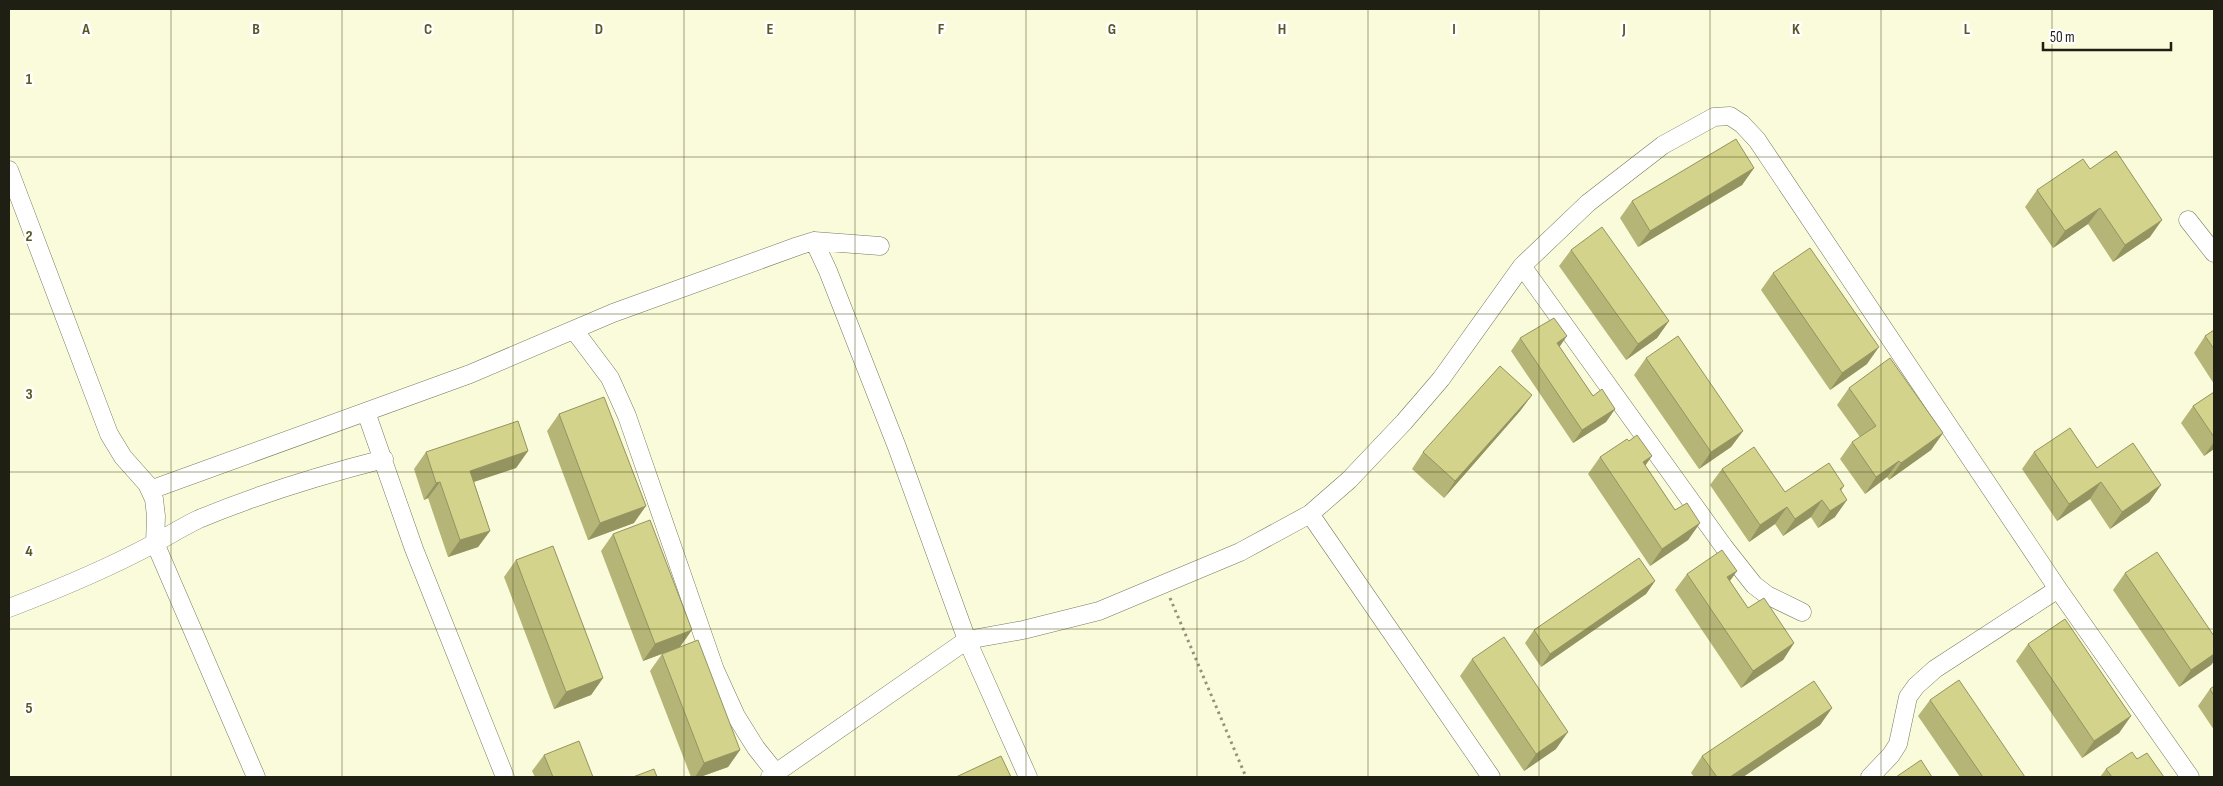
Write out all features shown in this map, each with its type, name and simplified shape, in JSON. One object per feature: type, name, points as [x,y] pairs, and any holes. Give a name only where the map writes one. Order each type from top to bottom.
[{"type":"street","points":[[574,330],[610,378],[627,416],[684,586],[723,688],[741,724],[773,775],[967,640],[1023,630],[1099,610],[1240,552],[1310,514],[1349,480],[1404,422],[1441,379],[1522,266],[1588,203],[1663,145],[1714,117],[1730,116],[1742,124],[1757,140],[2058,589],[2190,777]]},
{"type":"street","points":[[9,170],[109,434],[123,457],[150,490],[154,499],[156,516],[155,543],[256,777]]},
{"type":"street","points":[[2188,220],[2214,253]]},
{"type":"street","points":[[150,490],[470,374],[631,306],[814,241],[880,246]]},
{"type":"street","points":[[814,241],[828,271],[897,447],[967,640],[1028,777]]},
{"type":"street","points":[[1522,266],[1724,547],[1754,585],[1767,595],[1802,612]]},
{"type":"street","points":[[366,412],[414,549],[505,777]]},
{"type":"street","points":[[9,608],[45,595],[155,543],[197,520],[242,502],[287,485],[384,459]]},
{"type":"street","points":[[1310,514],[1492,777]]},
{"type":"street","points":[[1870,777],[1891,755],[1898,744],[1908,697],[1916,686],[1935,669],[2058,589]]},
{"type":"path","points":[[1164,583],[1246,777]]},
{"type":"building","points":[[1736,139],[1754,168],[1650,231],[1632,201]]},
{"type":"building","points":[[2116,151],[2162,220],[2125,245],[2100,208],[2065,231],[2037,190],[2083,159],[2090,169]]},
{"type":"building","points":[[1602,227],[1669,321],[1638,344],[1571,250]]},
{"type":"building","points":[[1810,248],[1879,347],[1842,373],[1773,273]]},
{"type":"building","points":[[1554,318],[1567,336],[1557,343],[1593,396],[1602,389],[1615,409],[1582,430],[1520,338]]},
{"type":"building","points":[[2214,330],[2214,349],[2205,336]]},
{"type":"building","points":[[1678,336],[1743,431],[1711,452],[1646,358]]},
{"type":"building","points":[[1890,358],[1943,433],[1901,463],[1899,461],[1876,477],[1852,442],[1876,426],[1849,388]]},
{"type":"building","points":[[1500,366],[1532,395],[1455,481],[1423,452]]},
{"type":"building","points":[[2214,392],[2214,437],[2193,406]]},
{"type":"building","points":[[604,397],[646,506],[600,523],[559,414]]},
{"type":"building","points":[[518,421],[528,451],[470,471],[490,531],[460,540],[440,482],[436,483],[426,452]]},
{"type":"building","points":[[2070,428],[2097,468],[2133,443],[2161,485],[2122,512],[2101,482],[2069,504],[2034,452]]},
{"type":"building","points":[[1637,435],[1652,456],[1643,462],[1675,510],[1687,503],[1700,523],[1662,549],[1600,457],[1627,439],[1629,441]]},
{"type":"building","points":[[1754,447],[1785,492],[1829,463],[1844,486],[1840,489],[1847,500],[1830,511],[1822,500],[1795,519],[1787,507],[1760,525],[1722,469]]},
{"type":"building","points":[[650,520],[692,630],[655,644],[613,534]]},
{"type":"building","points":[[553,546],[603,678],[566,692],[516,560]]},
{"type":"building","points":[[1722,550],[1737,571],[1727,577],[1748,608],[1764,598],[1794,643],[1753,671],[1687,574]]},
{"type":"building","points":[[2157,552],[2214,636],[2214,654],[2191,670],[2125,573]]},
{"type":"building","points":[[1639,558],[1655,581],[1550,654],[1534,630]]},
{"type":"building","points":[[2065,619],[2131,716],[2094,741],[2028,644]]},
{"type":"building","points":[[1504,637],[1568,732],[1536,754],[1472,659]]},
{"type":"building","points":[[698,640],[740,750],[704,763],[662,654]]},
{"type":"building","points":[[1959,680],[2025,777],[1983,777],[1930,700]]},
{"type":"building","points":[[1814,681],[1832,708],[1730,777],[1717,777],[1702,756]]},
{"type":"building","points":[[2214,686],[2214,696],[2210,689]]},
{"type":"building","points":[[579,741],[593,777],[553,777],[544,755]]},
{"type":"building","points":[[2132,752],[2137,759],[2147,753],[2164,777],[2112,777],[2106,769]]},
{"type":"building","points":[[1001,756],[1011,777],[956,777]]},
{"type":"building","points":[[1921,760],[1932,777],[1896,777]]},
{"type":"building","points":[[654,769],[657,777],[633,777]]}]
